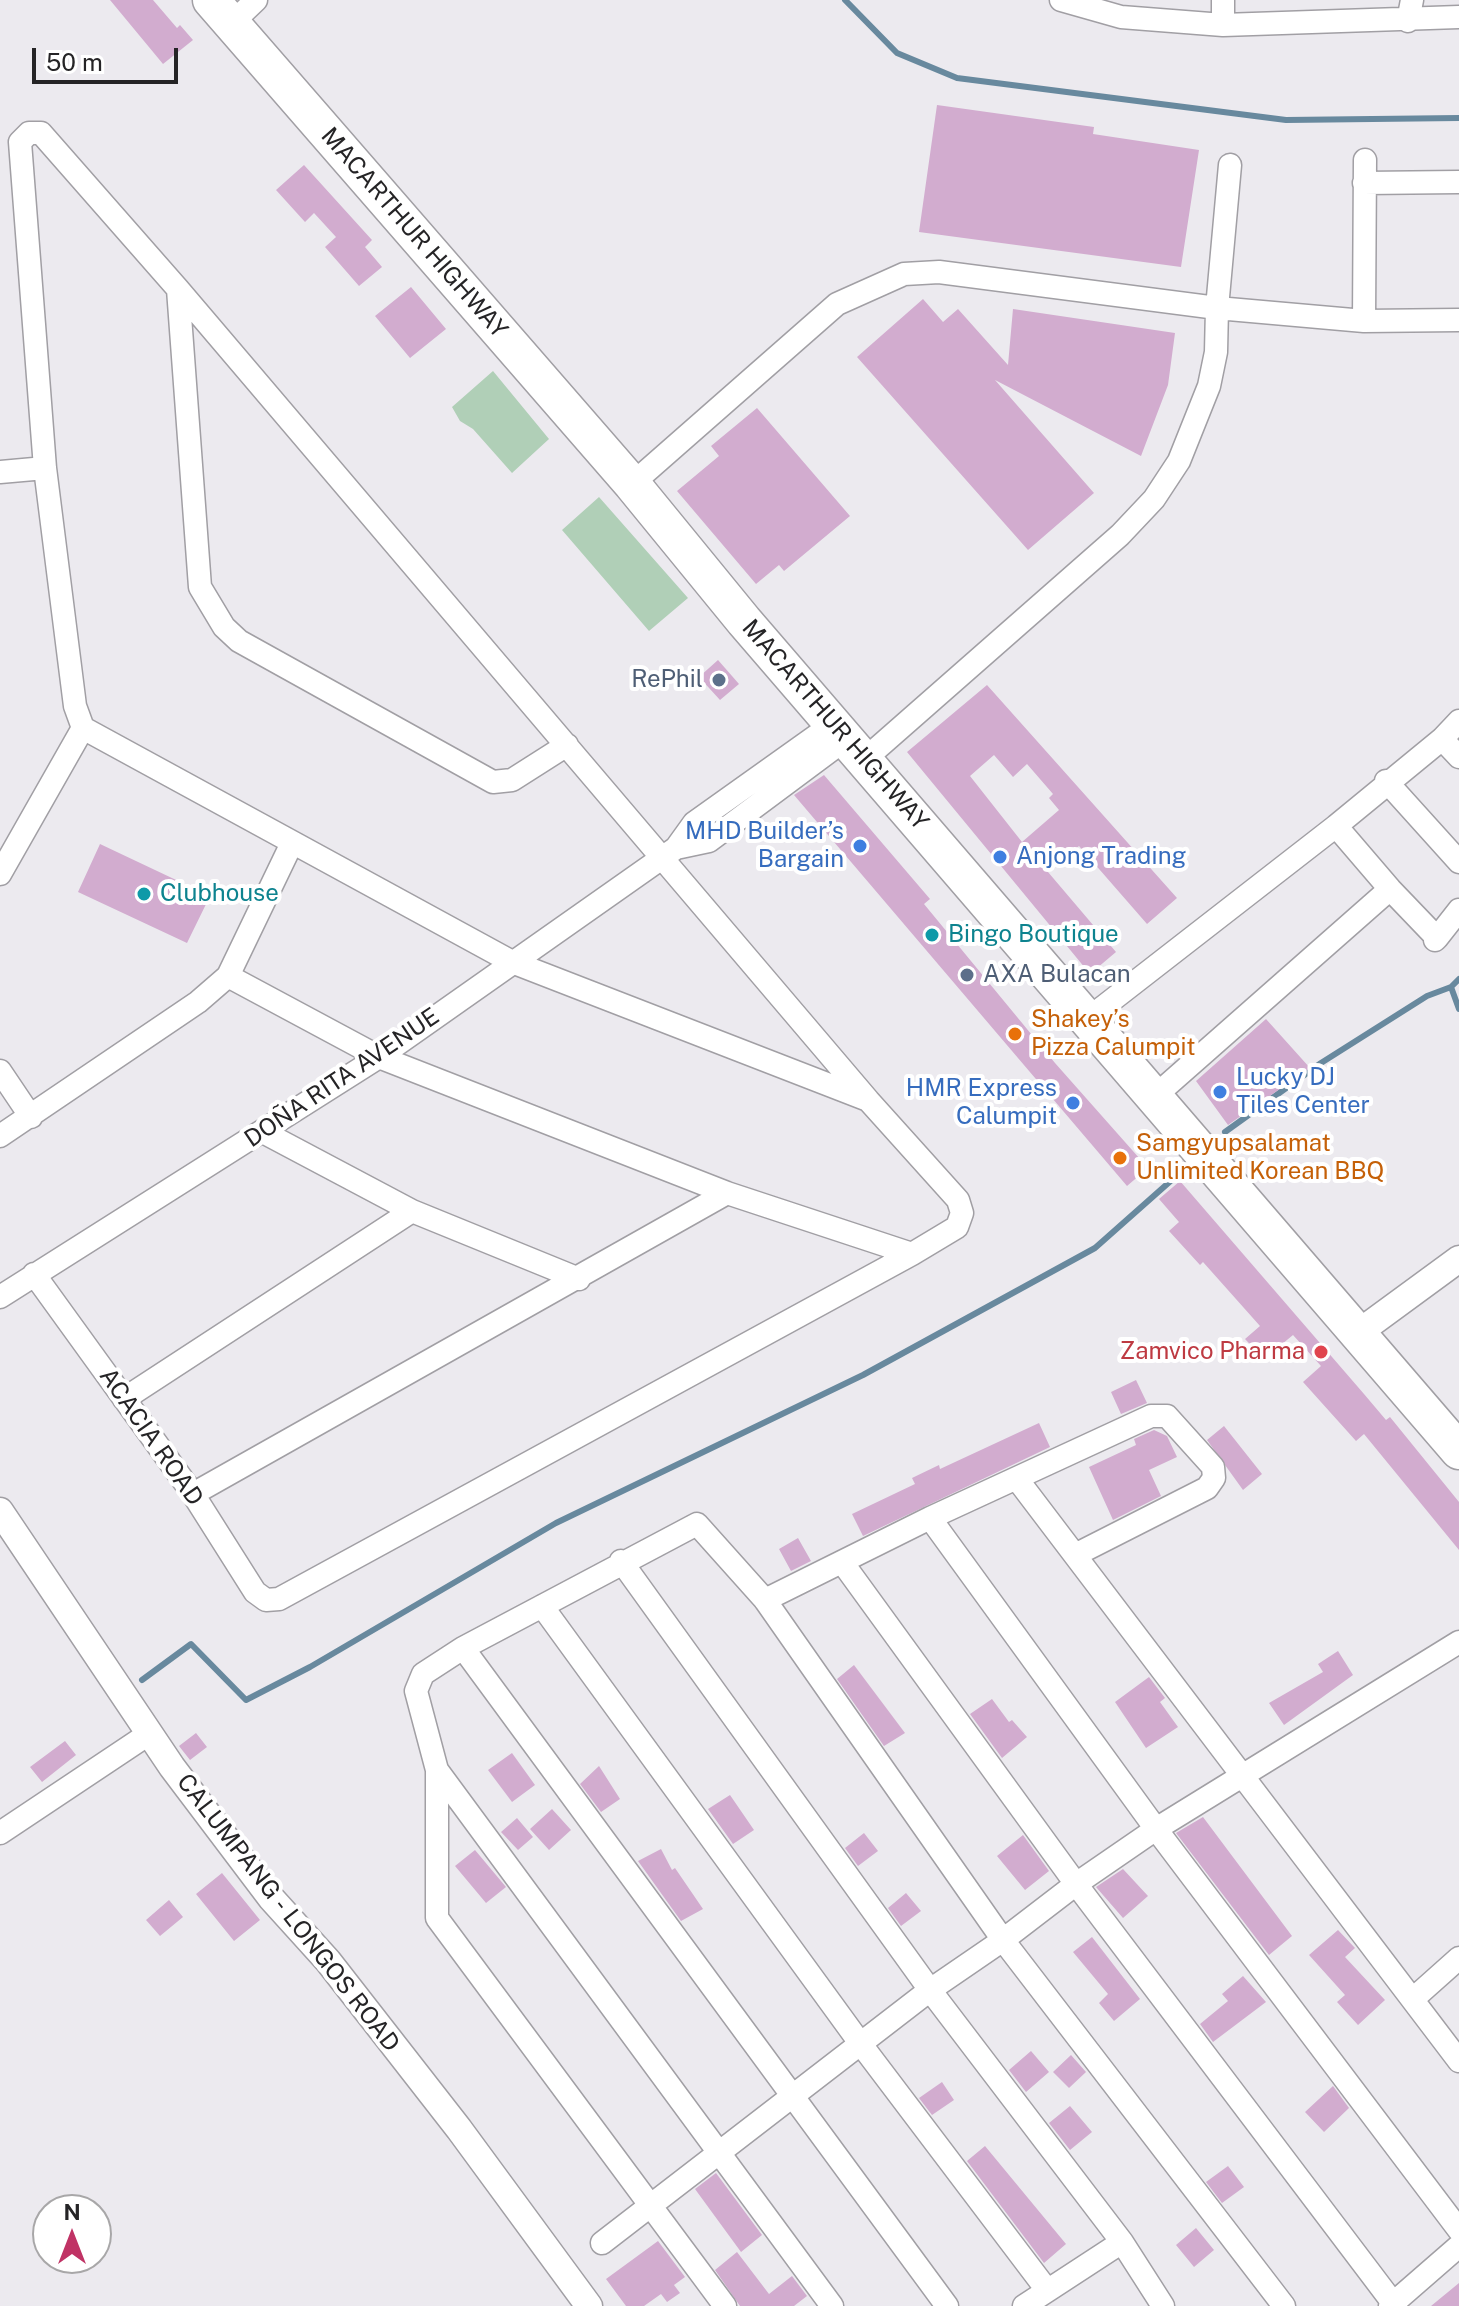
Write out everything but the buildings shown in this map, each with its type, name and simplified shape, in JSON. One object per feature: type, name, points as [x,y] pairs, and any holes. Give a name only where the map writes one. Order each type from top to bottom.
[{"type":"highway","name":"MACARTHUR HIGHWAY","points":[[233,8],[848,741],[1459,1451]]},
{"type":"street","points":[[1061,0],[1121,17],[1223,25],[1410,10],[1459,17]]},
{"type":"street","points":[[1223,0],[1223,25]]},
{"type":"street","points":[[228,976],[379,1057],[727,1193],[912,1254],[957,1227],[962,1213],[958,1200],[868,1100],[670,853],[567,745],[41,133],[29,133],[20,142],[45,468],[75,706],[83,728],[512,962],[868,1100]]},
{"type":"street","points":[[1364,321],[1365,160]]},
{"type":"street","name":"DOÑA RITA AVENUE","points":[[0,1297],[379,1057],[670,853],[709,841],[848,741],[1120,535],[1154,499],[1179,461],[1209,386],[1216,352],[1230,165]]},
{"type":"street","points":[[1364,183],[1459,182]]},
{"type":"street","points":[[632,484],[837,304],[904,274],[939,272],[1217,308],[1364,321],[1459,320]]},
{"type":"street","points":[[178,289],[200,587],[224,627],[239,641],[493,782],[512,780],[567,745]]},
{"type":"street","points":[[0,472],[45,468]]},
{"type":"street","points":[[1089,1018],[1336,826],[1386,781],[1442,739],[1459,721]]},
{"type":"street","points":[[3,863],[83,728]]},
{"type":"street","points":[[1442,739],[1459,757]]},
{"type":"street","points":[[1386,781],[1459,862]]},
{"type":"street","points":[[1336,826],[1436,939],[1459,910]]},
{"type":"street","points":[[0,1136],[198,1002],[228,976],[292,843]]},
{"type":"street","points":[[1155,1096],[1390,889]]},
{"type":"street","points":[[0,1071],[31,1117]]},
{"type":"street","points":[[263,1132],[412,1211],[579,1279]]},
{"type":"street","points":[[193,1494],[727,1193]]},
{"type":"street","points":[[124,1399],[412,1211]]},
{"type":"street","name":"ACACIA ROAD","points":[[34,1274],[193,1494],[255,1592],[266,1600],[279,1599],[912,1254]]},
{"type":"street","points":[[1358,1333],[1459,1259]]},
{"type":"street","points":[[765,1600],[930,1518],[1159,1414],[1175,1421],[1207,1457],[1214,1478],[1198,1495],[1077,1554]]},
{"type":"street","points":[[1017,1479],[1077,1554],[1242,1777],[1459,2061]]},
{"type":"street","name":"CALUMPANG - LONGOS ROAD","points":[[0,1511],[150,1733],[271,1898],[328,1961],[459,2129],[589,2306]]},
{"type":"street","points":[[930,1518],[1156,1829],[1459,2230]]},
{"type":"street","points":[[725,2306],[437,1918],[437,1770],[416,1691],[423,1674],[463,1648],[621,1561],[697,1524],[765,1600],[1003,1940],[1284,2306]]},
{"type":"street","points":[[621,1561],[930,1990],[1122,2242],[1163,2306]]},
{"type":"street","points":[[842,1562],[1076,1884],[1392,2304],[1459,2246]]},
{"type":"street","points":[[542,1606],[860,2043],[1047,2290]]},
{"type":"street","points":[[602,2243],[791,2095],[1076,1884],[1156,1829],[1459,1642]]},
{"type":"street","points":[[463,1648],[947,2306]]},
{"type":"street","points":[[0,1833],[150,1733]]},
{"type":"street","points":[[437,1770],[832,2306]]},
{"type":"street","points":[[1413,1999],[1459,1958]]},
{"type":"street","points":[[1024,2306],[1122,2242]]},
{"type":"green space","points":[[493,371],[549,439],[512,473],[473,429],[460,421],[452,407]]},
{"type":"green space","points":[[599,497],[688,598],[649,631],[562,530]]},
{"type":"waterway","points":[[845,0],[897,53],[957,78],[1286,120],[1459,118]]},
{"type":"waterway","points":[[1225,1132],[1321,1063],[1427,996],[1451,987],[1459,979]]},
{"type":"waterway","points":[[1451,987],[1459,1009]]},
{"type":"waterway","points":[[142,1680],[191,1644],[246,1700],[310,1667],[556,1523],[863,1375],[1095,1248],[1174,1178]]},
{"type":"place","name":"RePhil","points":[[719,680]]},
{"type":"place","name":"MHD Builder’s Bargain","points":[[860,846]]},
{"type":"place","name":"Anjong Trading","points":[[1000,857]]},
{"type":"place","name":"Clubhouse","points":[[144,894]]},
{"type":"place","name":"Bingo Boutique","points":[[932,935]]},
{"type":"place","name":"AXA Bulacan","points":[[967,975]]},
{"type":"place","name":"Shakey’s Pizza Calumpit","points":[[1015,1034]]},
{"type":"place","name":"Lucky DJ Tiles Center","points":[[1220,1092]]},
{"type":"place","name":"HMR Express Calumpit","points":[[1073,1103]]},
{"type":"place","name":"Samgyupsalamat Unlimited Korean BBQ","points":[[1120,1158]]},
{"type":"place","name":"Zamvico Pharma","points":[[1321,1352]]}]
